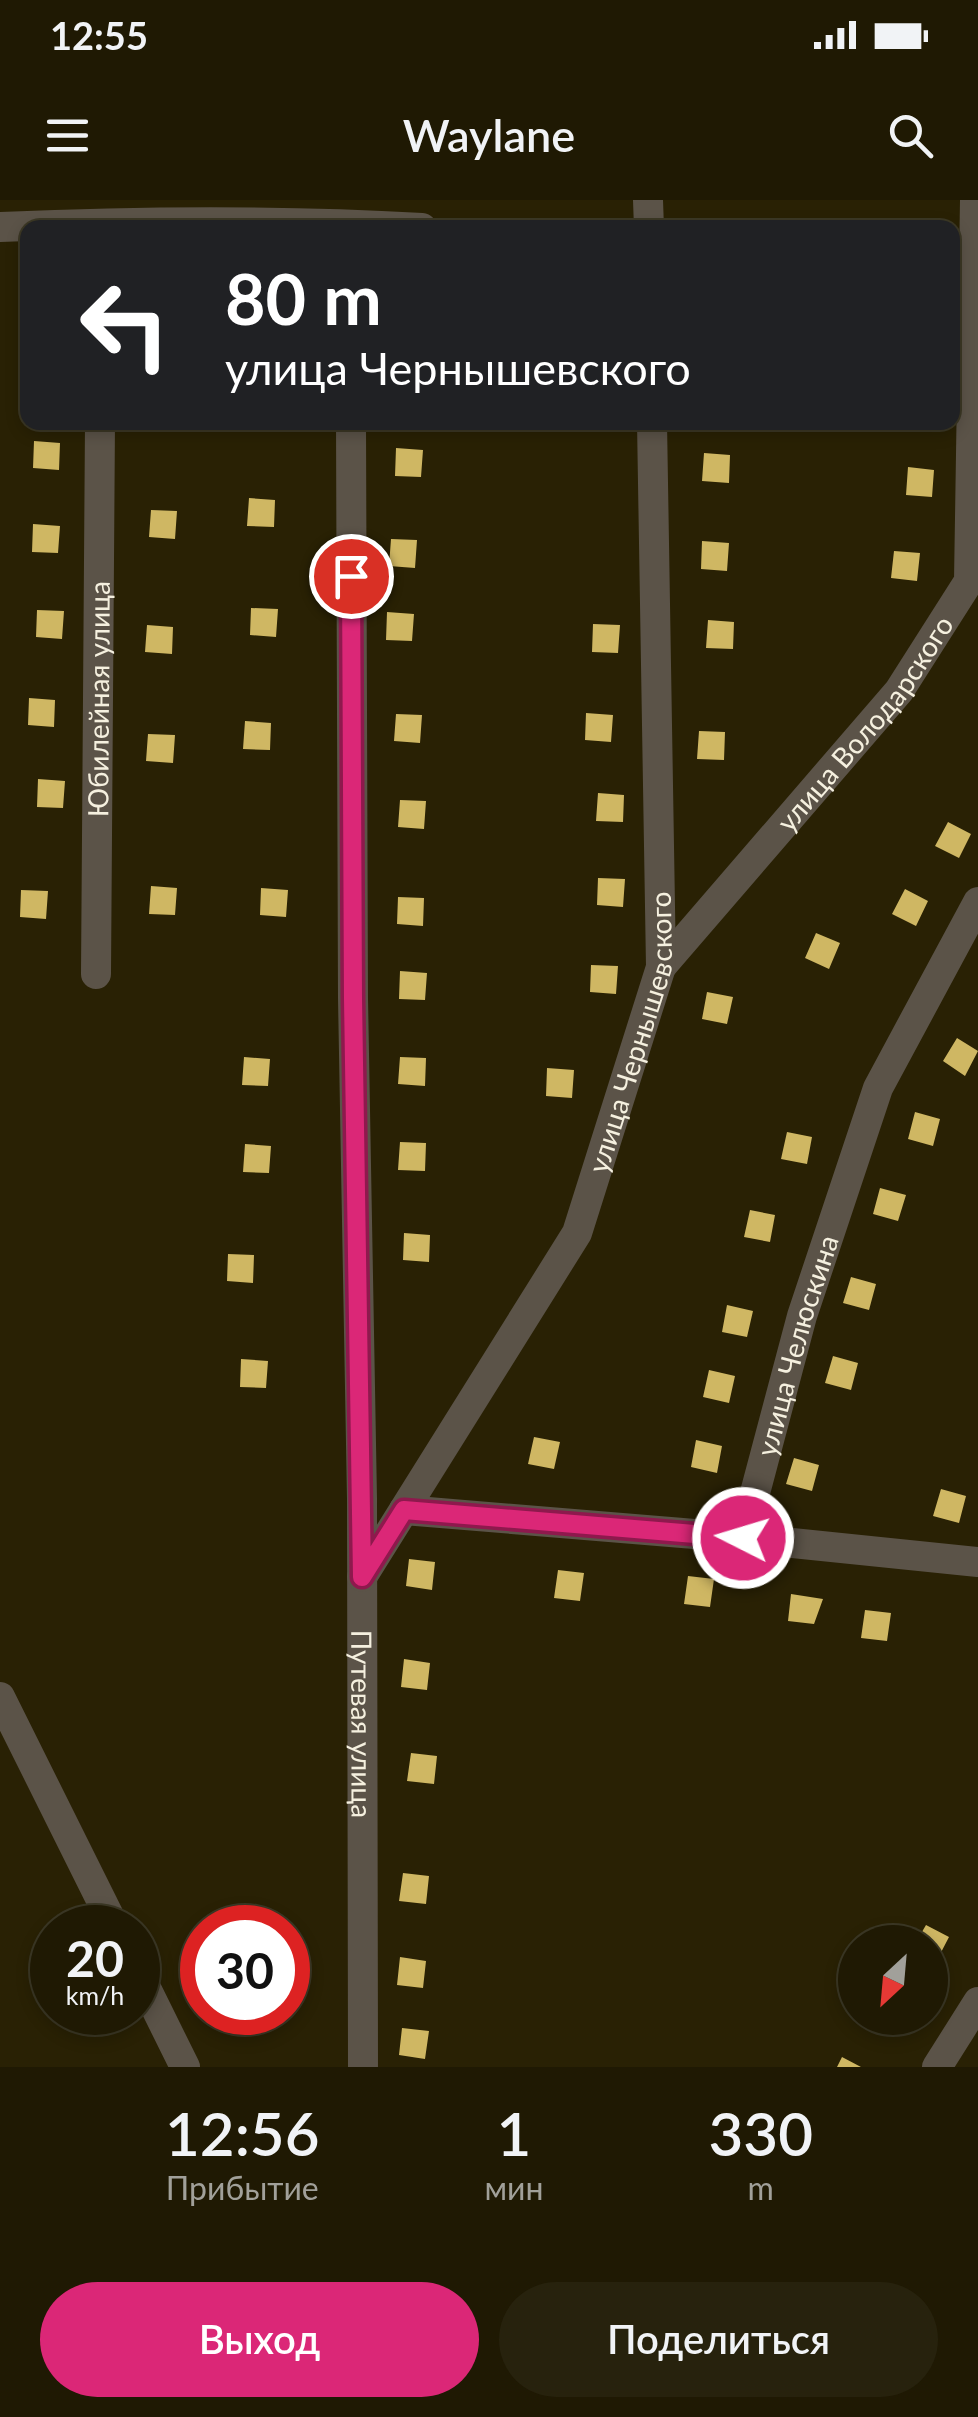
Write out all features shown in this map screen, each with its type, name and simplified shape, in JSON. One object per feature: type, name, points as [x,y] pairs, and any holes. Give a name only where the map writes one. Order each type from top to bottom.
[{"type":"street","points":[[73,220],[349,217]]},
{"type":"street","name":"улица Володарского","points":[[661,967],[900,691],[969,581],[971,220]]},
{"type":"street","name":"Юбилейная улица","points":[[96,974],[100,430]]},
{"type":"street","name":"Путевая улица","points":[[350,430],[362,1577],[362,2067]]},
{"type":"street","name":"улица Чернышевского","points":[[362,1577],[577,1233],[661,967],[652,430]]},
{"type":"street","name":"улица Челюскина","points":[[743,1538],[802,1316],[878,1088],[978,902]]},
{"type":"street","points":[[404,1510],[978,1562]]},
{"type":"street","points":[[0,1697],[104,1905]]},
{"type":"street","points":[[936,2067],[978,2002]]},
{"type":"street","points":[[160,2016],[185,2067]]},
{"type":"building","points":[[34,441],[60,443],[59,470],[33,468]]},
{"type":"building","points":[[396,448],[423,450],[421,477],[395,476]]},
{"type":"building","points":[[704,453],[730,455],[729,483],[702,481]]},
{"type":"building","points":[[908,467],[934,470],[932,497],[906,495]]},
{"type":"building","points":[[249,498],[275,500],[274,527],[247,526]]},
{"type":"building","points":[[151,510],[177,511],[175,539],[149,537]]},
{"type":"building","points":[[33,524],[60,526],[58,553],[32,552]]},
{"type":"building","points":[[391,539],[417,540],[415,568],[389,566]]},
{"type":"building","points":[[702,541],[729,543],[727,571],[701,569]]},
{"type":"building","points":[[894,551],[920,553],[917,581],[891,578]]},
{"type":"building","points":[[251,608],[278,609],[276,637],[250,635]]},
{"type":"building","points":[[37,610],[64,611],[62,639],[36,637]]},
{"type":"building","points":[[387,612],[414,614],[412,641],[386,640]]},
{"type":"building","points":[[708,620],[734,622],[733,649],[706,648]]},
{"type":"building","points":[[593,624],[620,625],[618,653],[592,652]]},
{"type":"building","points":[[147,625],[173,627],[172,654],[145,652]]},
{"type":"building","points":[[29,698],[55,700],[54,727],[28,725]]},
{"type":"building","points":[[586,713],[613,715],[611,742],[585,740]]},
{"type":"building","points":[[396,714],[422,715],[420,743],[394,741]]},
{"type":"building","points":[[245,721],[271,723],[270,750],[243,749]]},
{"type":"building","points":[[699,731],[725,732],[724,760],[697,759]]},
{"type":"building","points":[[148,734],[175,735],[173,763],[146,761]]},
{"type":"building","points":[[38,779],[65,781],[63,808],[37,807]]},
{"type":"building","points":[[598,793],[624,795],[623,822],[596,821]]},
{"type":"building","points":[[400,800],[426,801],[424,829],[398,827]]},
{"type":"building","points":[[948,822],[971,834],[959,858],[935,846]]},
{"type":"building","points":[[598,878],[625,879],[623,907],[597,905]]},
{"type":"building","points":[[151,886],[177,888],[175,915],[149,914]]},
{"type":"building","points":[[261,888],[288,890],[286,917],[260,915]]},
{"type":"building","points":[[905,889],[928,901],[916,926],[892,914]]},
{"type":"building","points":[[21,890],[48,891],[46,919],[20,917]]},
{"type":"building","points":[[398,897],[424,898],[423,926],[397,924]]},
{"type":"building","points":[[816,933],[840,943],[829,969],[805,958]]},
{"type":"building","points":[[591,965],[618,966],[616,994],[590,992]]},
{"type":"building","points":[[400,971],[427,973],[425,1000],[399,999]]},
{"type":"building","points":[[707,992],[733,997],[727,1024],[702,1019]]},
{"type":"building","points":[[957,1038],[978,1051],[965,1076],[943,1061]]},
{"type":"building","points":[[244,1057],[270,1059],[268,1086],[242,1085]]},
{"type":"building","points":[[400,1057],[426,1058],[425,1086],[398,1084]]},
{"type":"building","points":[[547,1068],[574,1070],[572,1098],[546,1096]]},
{"type":"building","points":[[915,1112],[940,1119],[933,1146],[908,1139]]},
{"type":"building","points":[[787,1132],[812,1137],[807,1164],[781,1159]]},
{"type":"building","points":[[400,1142],[426,1143],[425,1171],[398,1170]]},
{"type":"building","points":[[245,1144],[271,1146],[269,1173],[243,1172]]},
{"type":"building","points":[[880,1188],[906,1195],[898,1221],[873,1214]]},
{"type":"building","points":[[750,1210],[775,1215],[770,1242],[744,1237]]},
{"type":"building","points":[[404,1233],[430,1235],[429,1262],[403,1260]]},
{"type":"building","points":[[228,1254],[254,1255],[253,1283],[227,1281]]},
{"type":"building","points":[[851,1277],[876,1284],[869,1310],[843,1303]]},
{"type":"building","points":[[727,1305],[753,1311],[747,1337],[722,1332]]},
{"type":"building","points":[[833,1356],[858,1363],[851,1390],[825,1383]]},
{"type":"building","points":[[241,1359],[268,1361],[266,1388],[240,1387]]},
{"type":"building","points":[[709,1370],[735,1376],[729,1403],[703,1397]]},
{"type":"building","points":[[534,1437],[560,1442],[554,1469],[528,1464]]},
{"type":"building","points":[[696,1440],[722,1446],[717,1473],[691,1467]]},
{"type":"building","points":[[794,1458],[819,1465],[812,1491],[786,1484]]},
{"type":"building","points":[[941,1489],[966,1496],[959,1523],[933,1516]]},
{"type":"building","points":[[409,1559],[435,1562],[432,1590],[406,1586]]},
{"type":"building","points":[[558,1570],[584,1573],[580,1601],[554,1598]]},
{"type":"building","points":[[688,1576],[714,1579],[710,1607],[684,1604]]},
{"type":"building","points":[[791,1594],[823,1599],[814,1624],[788,1621]]},
{"type":"building","points":[[865,1610],[891,1613],[887,1641],[861,1638]]},
{"type":"building","points":[[404,1659],[430,1663],[427,1690],[401,1687]]},
{"type":"building","points":[[411,1753],[437,1756],[434,1784],[407,1781]]},
{"type":"building","points":[[403,1873],[429,1876],[426,1904],[399,1901]]},
{"type":"building","points":[[400,1957],[426,1961],[423,1988],[397,1985]]},
{"type":"building","points":[[402,2028],[429,2031],[425,2059],[399,2055]]},
{"type":"building","points":[[842,2057],[861,2067],[837,2067]]},
{"type":"route","points":[[351,576],[362,1577],[404,1510],[743,1538]]}]
